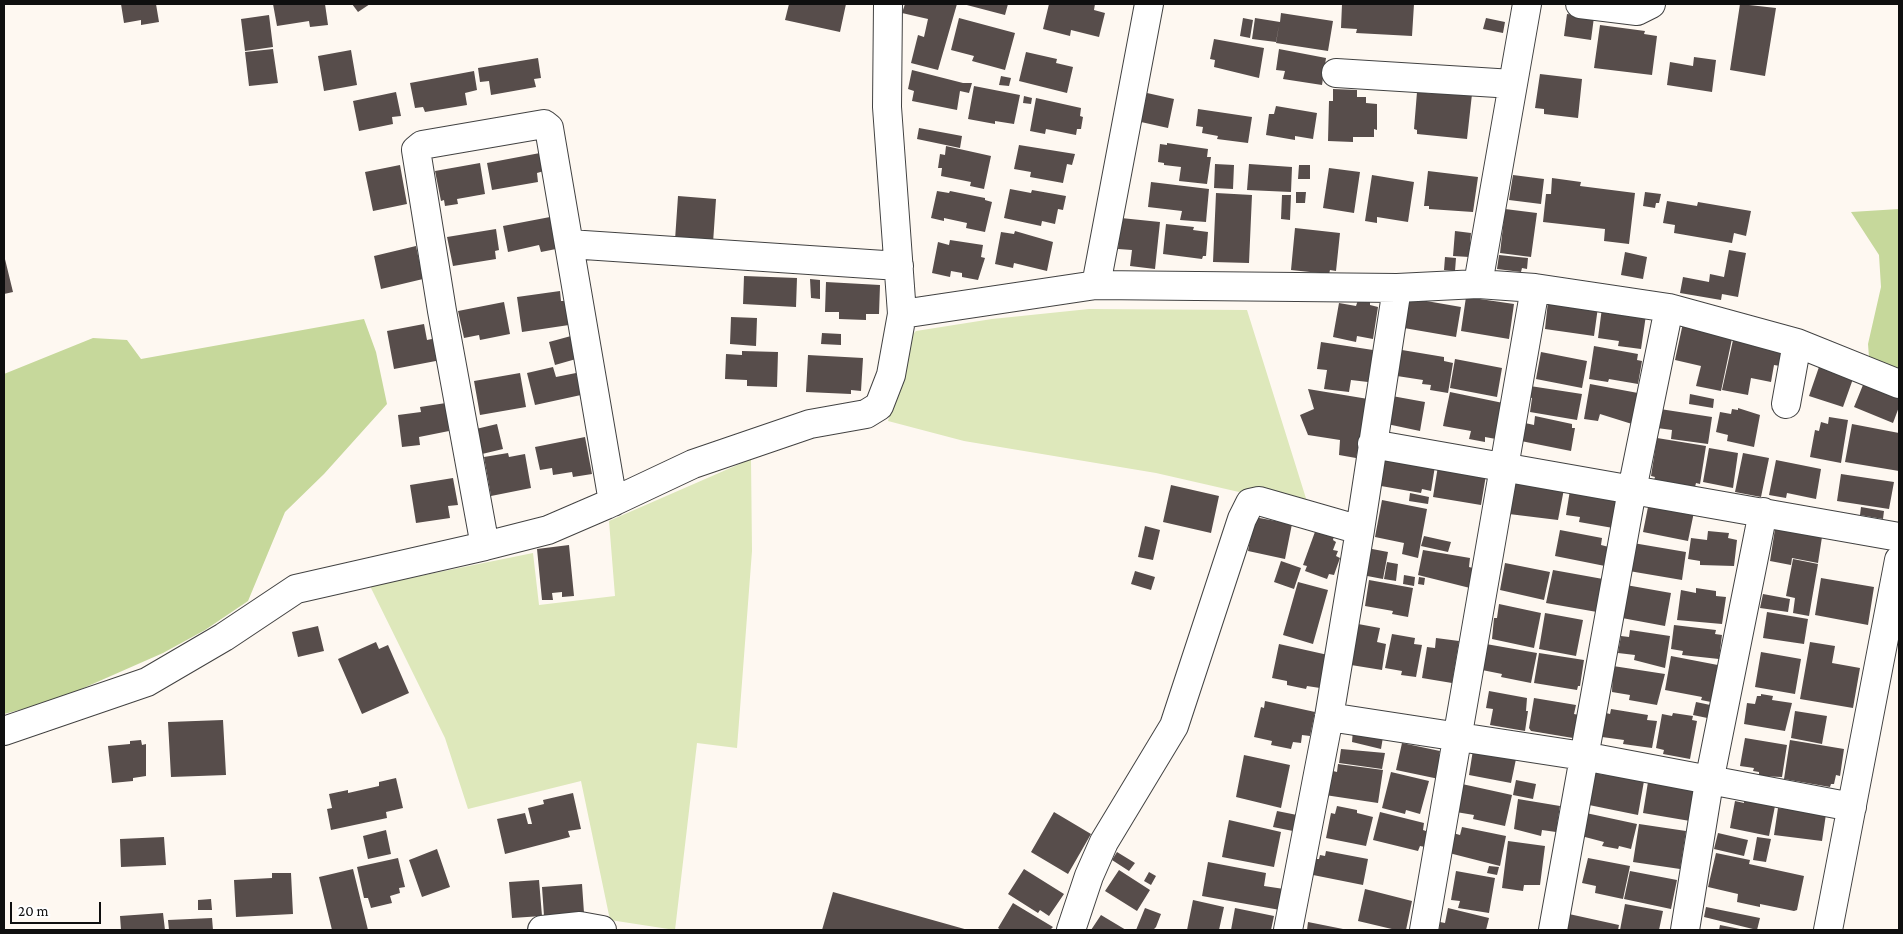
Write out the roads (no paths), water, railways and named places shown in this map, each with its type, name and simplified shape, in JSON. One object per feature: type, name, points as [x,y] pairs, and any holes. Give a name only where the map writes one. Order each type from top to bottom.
[{"type":"street","points":[[4,731],[147,682],[224,637],[296,589],[548,530],[694,464],[810,424],[866,414],[879,406],[891,375],[902,314],[887,107],[888,4]]},
{"type":"street","points":[[1096,285],[1149,4]]},
{"type":"street","points":[[1478,284],[1527,4]]},
{"type":"street","points":[[1580,4],[1637,11],[1651,4]]},
{"type":"street","points":[[1336,73],[1513,84]]},
{"type":"street","points":[[485,546],[442,311],[416,150],[422,144],[544,124],[549,128],[613,502]]},
{"type":"street","points":[[569,244],[899,266]]},
{"type":"street","points":[[902,314],[1096,285],[1397,288],[1478,284],[1535,288],[1669,308],[1798,343],[1899,384]]},
{"type":"street","points":[[1288,930],[1329,717],[1397,288]]},
{"type":"street","points":[[1424,930],[1506,466],[1535,288]]},
{"type":"street","points":[[1553,930],[1632,490],[1669,308]]},
{"type":"street","points":[[1786,404],[1798,343]]},
{"type":"street","points":[[1372,444],[1506,466],[1899,537]]},
{"type":"street","points":[[1071,930],[1089,876],[1104,842],[1174,726],[1242,519],[1250,503],[1259,501],[1360,530]]},
{"type":"street","points":[[1686,930],[1709,782],[1763,512]]},
{"type":"street","points":[[1828,930],[1899,560]]},
{"type":"street","points":[[1329,717],[1458,735],[1583,756],[1709,782],[1852,808]]},
{"type":"street","points":[[542,930],[580,926],[602,930]]}]
